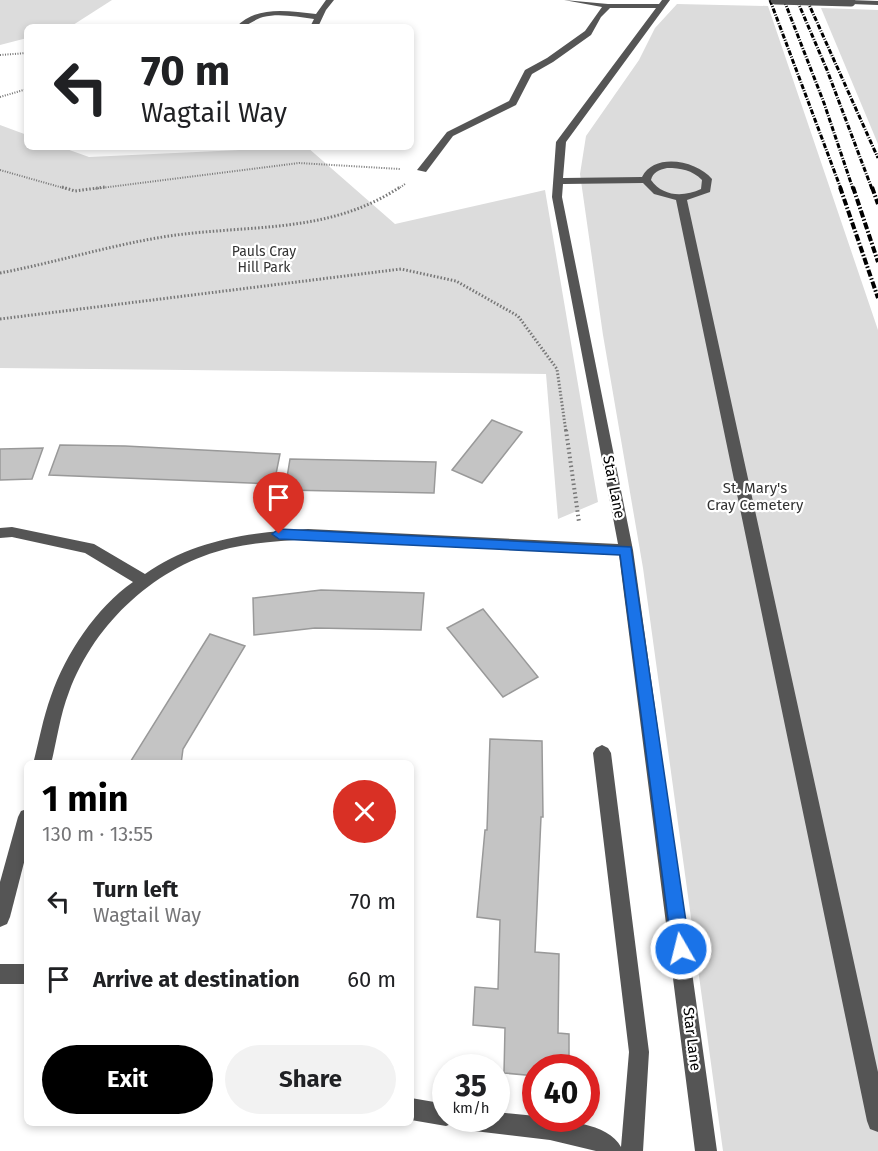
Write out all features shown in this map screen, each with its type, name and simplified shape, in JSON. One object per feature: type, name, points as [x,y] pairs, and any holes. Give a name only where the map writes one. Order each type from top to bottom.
[{"type":"street","points":[[316,24],[330,0]]},
{"type":"street","points":[[568,0],[608,6],[664,3]]},
{"type":"street","points":[[775,0],[878,3]]},
{"type":"street","name":"Star Lane","points":[[664,3],[561,142],[557,197],[626,550],[706,1151]]},
{"type":"street","points":[[422,170],[450,134],[513,103],[528,72],[550,60],[588,33],[598,16],[608,6]]},
{"type":"street","points":[[244,24],[254,17],[269,14],[319,17]]},
{"type":"street","points":[[667,165],[687,167],[703,174],[707,179],[706,190],[691,197],[681,198],[662,194],[648,185],[646,180],[651,170],[667,165]]},
{"type":"street","points":[[558,181],[646,180]]},
{"type":"street","points":[[681,198],[878,1121]]},
{"type":"street","points":[[0,533],[12,532],[89,548],[143,580]]},
{"type":"street","points":[[43,760],[62,687],[80,651],[112,608],[143,580],[172,562],[213,546],[279,534],[626,550]]},
{"type":"street","points":[[602,753],[639,1052],[632,1151]]},
{"type":"street","points":[[0,917],[24,828]]},
{"type":"street","points":[[0,974],[24,974]]},
{"type":"street","points":[[414,1110],[432,1113]]},
{"type":"street","points":[[510,1124],[550,1129],[600,1140],[612,1151]]},
{"type":"path","points":[[0,55],[24,53]]},
{"type":"path","points":[[0,98],[24,90]]},
{"type":"path","points":[[0,170],[75,191],[299,163],[422,170]]},
{"type":"path","points":[[0,273],[156,238],[330,220],[364,210],[401,187],[422,170]]},
{"type":"path","points":[[0,319],[401,269],[456,281],[518,316],[557,369],[579,517],[580,548]]},
{"type":"green space","points":[[0,0],[112,0],[75,24],[24,24],[24,39],[0,45]]},
{"type":"green space","name":"St. Mary's Cray Cemetery","points":[[677,4],[768,6],[878,330],[878,1151],[723,1151],[643,568],[603,335],[580,174],[586,136],[639,60],[655,28]]},
{"type":"green space","points":[[821,8],[878,10],[878,144]]},
{"type":"green space","name":"Pauls Cray Hill Park","points":[[0,125],[24,134],[24,150],[69,150],[89,157],[242,150],[310,150],[395,224],[545,190],[598,502],[558,519],[546,374],[0,368]]},
{"type":"building","points":[[492,420],[522,432],[482,483],[452,470]]},
{"type":"building","points":[[60,445],[280,454],[274,484],[49,475]]},
{"type":"building","points":[[43,448],[32,479],[0,480],[0,449]]},
{"type":"building","points":[[290,459],[436,462],[434,493],[285,490]]},
{"type":"building","points":[[321,590],[424,593],[421,630],[315,628],[254,635],[253,598]]},
{"type":"building","points":[[483,609],[538,677],[503,697],[447,628]]},
{"type":"building","points":[[210,634],[245,646],[183,749],[182,760],[131,760]]},
{"type":"building","points":[[490,739],[542,741],[543,817],[541,817],[535,952],[559,954],[558,1033],[569,1034],[569,1054],[522,1054],[522,1075],[510,1074],[510,1054],[504,1054],[505,1028],[473,1025],[475,987],[498,989],[500,920],[477,917],[485,830],[487,830]]},
{"type":"railway","points":[[770,0],[841,189]]},
{"type":"railway","points":[[784,0],[824,103],[853,189]]},
{"type":"railway","points":[[797,0],[827,70],[872,189]]},
{"type":"railway","points":[[807,0],[878,158]]},
{"type":"railway","points":[[840,187],[878,298]]},
{"type":"railway","points":[[853,187],[878,262]]},
{"type":"railway","points":[[872,187],[878,204]]},
{"type":"route","points":[[279,534],[626,550],[681,949]]}]
